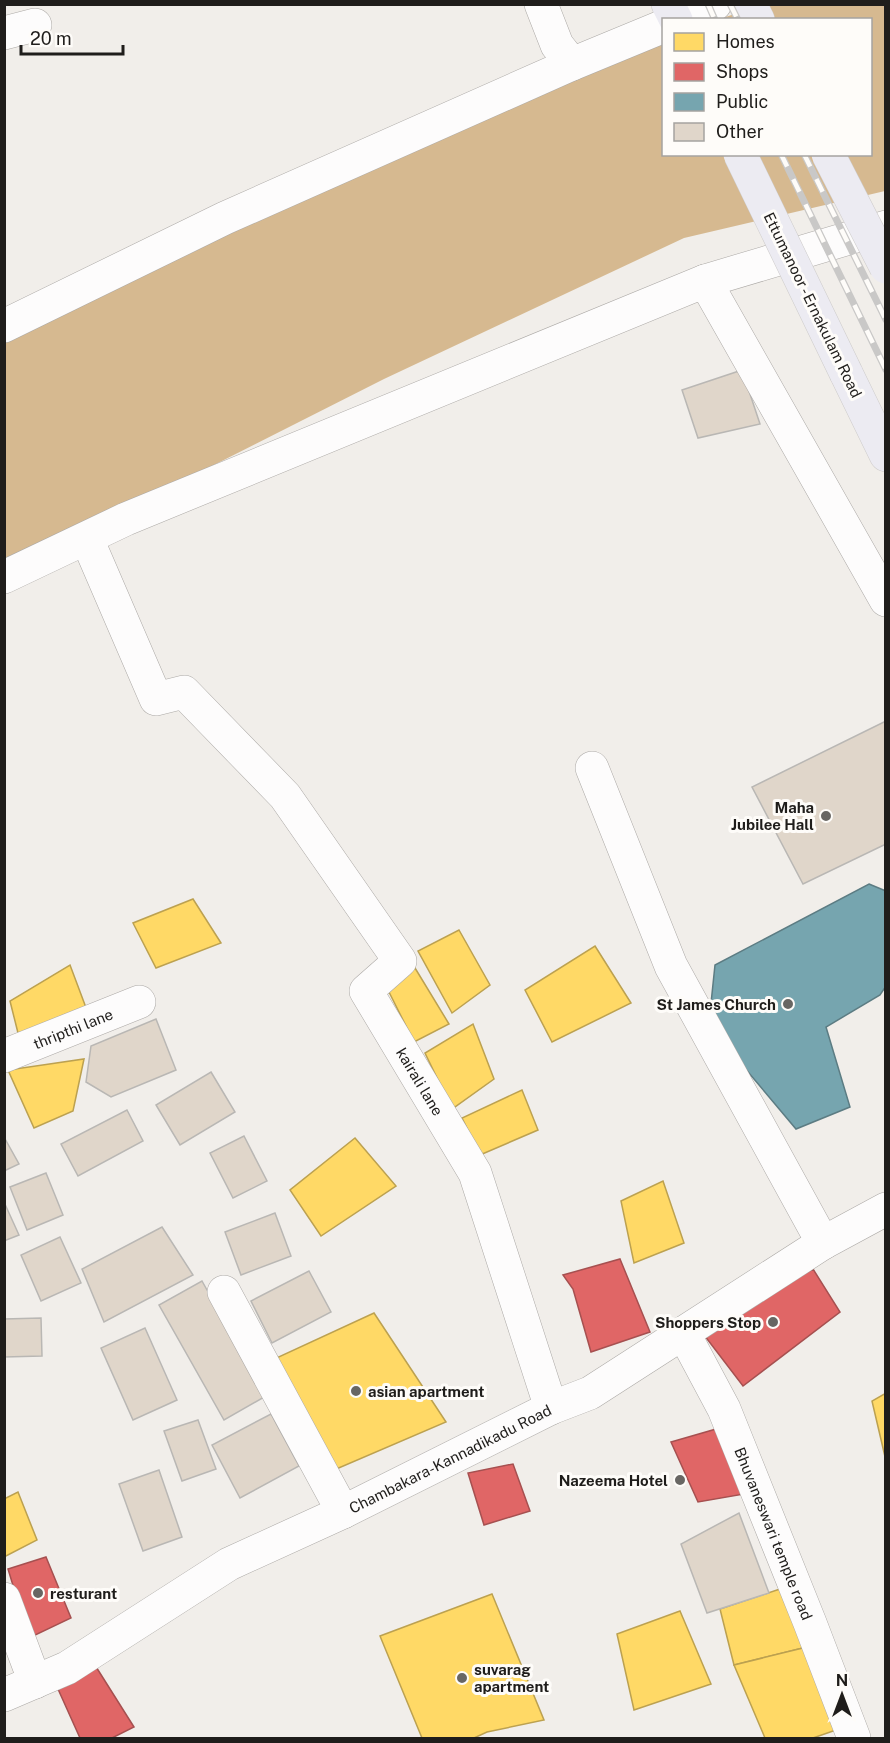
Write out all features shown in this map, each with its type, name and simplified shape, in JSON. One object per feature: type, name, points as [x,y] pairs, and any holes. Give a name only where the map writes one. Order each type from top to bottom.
[{"type":"main road","points":[[668,4],[674,18]]},
{"type":"main road","points":[[750,4],[757,18]]},
{"type":"main road","name":"Ettumanoor - Ernakulam Road","points":[[742,156],[885,455]]},
{"type":"main road","points":[[829,156],[885,267]]},
{"type":"street","points":[[541,4],[556,45],[572,63]]},
{"type":"street","points":[[685,18],[715,4]]},
{"type":"street","points":[[4,326],[225,218],[572,63],[662,26]]},
{"type":"street","points":[[4,577],[126,519],[705,281],[885,227]]},
{"type":"street","points":[[705,281],[885,600]]},
{"type":"street","name":"kairali lane","points":[[87,539],[156,699],[184,692],[285,796],[400,962],[366,991],[475,1173],[551,1408]]},
{"type":"street","points":[[592,768],[671,966],[823,1243]]},
{"type":"street","name":"thripthi lane","points":[[4,1056],[140,1002]]},
{"type":"street","name":"Chambakara-Kannadikadu Road","points":[[4,1695],[67,1668],[229,1564],[343,1512],[551,1408],[590,1394],[823,1243],[885,1209]]},
{"type":"street","points":[[224,1292],[343,1512]]},
{"type":"street","name":"Bhuvaneswari temple road","points":[[684,1334],[724,1409],[854,1738]]},
{"type":"street","points":[[4,1599],[35,1682]]},
{"type":"shaded area","points":[[760,5],[885,5],[885,191],[684,238],[384,379],[5,568],[5,341],[248,215],[662,40],[662,156],[872,156],[872,18],[723,18]]},
{"type":"building: Homes","points":[[193,899],[221,943],[156,968],[133,923]]},
{"type":"building: Homes","points":[[459,930],[490,985],[452,1013],[418,951]]},
{"type":"building: Homes","points":[[595,946],[631,1003],[552,1042],[525,990]]},
{"type":"building: Homes","points":[[70,965],[88,1013],[18,1033],[10,1001]]},
{"type":"building: Homes","points":[[415,968],[449,1024],[414,1042],[387,988]]},
{"type":"building: Homes","points":[[473,1024],[494,1079],[452,1109],[425,1053]]},
{"type":"building: Homes","points":[[84,1059],[73,1111],[34,1128],[8,1070]]},
{"type":"building: Homes","points":[[522,1090],[538,1130],[480,1155],[462,1118]]},
{"type":"building: Homes","points":[[355,1138],[396,1186],[321,1236],[290,1190]]},
{"type":"building: Homes","points":[[663,1181],[684,1243],[634,1263],[621,1201]]},
{"type":"building: Homes","name":"asian apartment","points":[[374,1313],[446,1422],[327,1473],[272,1360]]},
{"type":"building: Homes","points":[[886,1393],[886,1461],[872,1401]]},
{"type":"building: Homes","points":[[18,1492],[37,1540],[4,1557],[4,1499]]},
{"type":"building: Homes","points":[[786,1587],[807,1647],[734,1665],[720,1609]]},
{"type":"building: Homes","name":"suvarag apartment","points":[[492,1594],[544,1720],[487,1732],[474,1738],[422,1738],[380,1636]]},
{"type":"building: Homes","points":[[680,1611],[711,1684],[634,1710],[617,1634]]},
{"type":"building: Homes","points":[[807,1647],[836,1730],[813,1738],[765,1738],[734,1665]]},
{"type":"building: Shops","points":[[620,1259],[650,1332],[591,1352],[573,1289],[563,1275]]},
{"type":"building: Shops","name":"Shoppers Stop","points":[[813,1269],[840,1312],[743,1386],[701,1331]]},
{"type":"building: Shops","points":[[730,1425],[750,1493],[698,1502],[671,1442]]},
{"type":"building: Shops","points":[[513,1464],[530,1511],[484,1525],[468,1473]]},
{"type":"building: Shops","name":"resturant","points":[[46,1557],[71,1618],[29,1638],[8,1569]]},
{"type":"building: Shops","points":[[93,1662],[134,1727],[112,1738],[80,1738],[58,1689]]},
{"type":"building: Public","name":"St James Church","points":[[869,884],[886,891],[886,986],[880,995],[826,1027],[850,1107],[796,1129],[738,1060],[710,1013],[715,965]]},
{"type":"building: Other","points":[[742,370],[760,424],[698,438],[682,390]]},
{"type":"building: Other","name":"Maha Jubilee Hall","points":[[886,721],[886,844],[803,884],[752,787]]},
{"type":"building: Other","points":[[156,1019],[176,1070],[111,1097],[86,1082],[91,1046]]},
{"type":"building: Other","points":[[211,1072],[235,1112],[180,1145],[156,1105]]},
{"type":"building: Other","points":[[127,1110],[143,1141],[78,1176],[61,1144]]},
{"type":"building: Other","points":[[244,1136],[267,1181],[233,1198],[210,1153]]},
{"type":"building: Other","points":[[4,1137],[19,1164],[4,1171]]},
{"type":"building: Other","points":[[46,1173],[63,1215],[27,1230],[10,1187]]},
{"type":"building: Other","points":[[4,1202],[19,1235],[4,1241]]},
{"type":"building: Other","points":[[275,1213],[291,1256],[241,1275],[225,1232]]},
{"type":"building: Other","points":[[162,1227],[193,1275],[104,1322],[82,1269]]},
{"type":"building: Other","points":[[60,1237],[81,1283],[41,1301],[21,1255]]},
{"type":"building: Other","points":[[309,1271],[331,1312],[272,1343],[251,1301]]},
{"type":"building: Other","points":[[202,1281],[266,1396],[224,1420],[159,1305]]},
{"type":"building: Other","points":[[41,1318],[42,1356],[4,1357],[4,1319]]},
{"type":"building: Other","points":[[145,1328],[177,1400],[133,1420],[101,1348]]},
{"type":"building: Other","points":[[271,1414],[299,1466],[240,1498],[212,1445]]},
{"type":"building: Other","points":[[198,1420],[216,1469],[182,1481],[164,1431]]},
{"type":"building: Other","points":[[159,1470],[182,1537],[143,1551],[119,1484]]},
{"type":"building: Other","points":[[739,1513],[769,1593],[707,1613],[681,1544]]},
{"type":"railway","points":[[708,4],[714,18]]},
{"type":"railway","points":[[730,4],[737,18]]},
{"type":"railway","points":[[782,156],[886,370]]},
{"type":"railway","points":[[805,156],[886,320]]},
{"type":"place","name":"Maha Jubilee Hall","points":[[826,816]]},
{"type":"place","name":"St James Church","points":[[788,1004]]},
{"type":"place","name":"Shoppers Stop","points":[[773,1322]]},
{"type":"place","name":"asian apartment","points":[[356,1391]]},
{"type":"place","name":"Nazeema Hotel","points":[[680,1480]]},
{"type":"place","name":"resturant","points":[[38,1593]]},
{"type":"place","name":"suvarag apartment","points":[[462,1678]]}]
